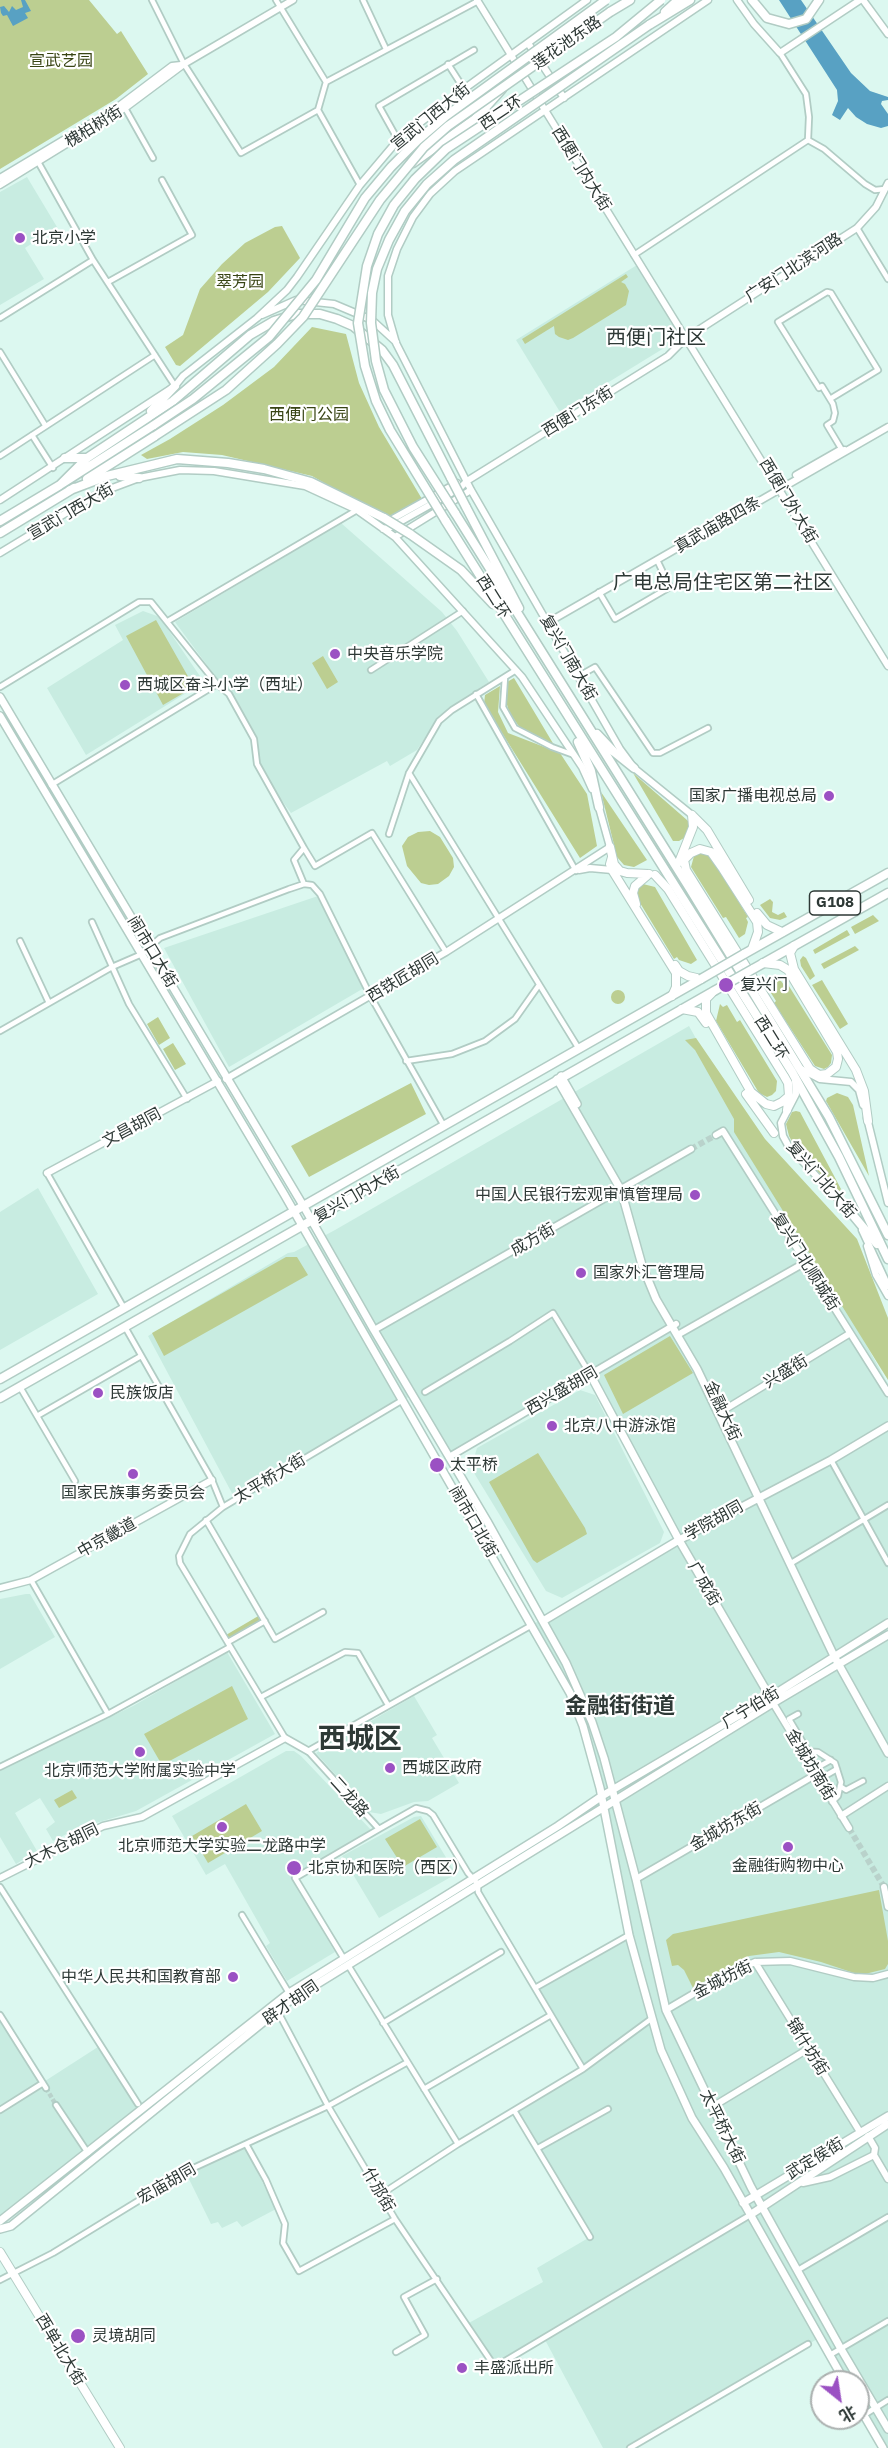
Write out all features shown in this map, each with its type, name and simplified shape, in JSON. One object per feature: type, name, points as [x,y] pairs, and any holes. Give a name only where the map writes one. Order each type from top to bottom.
[{"type":"highway","name":"宣武门西大街","points":[[0,521],[193,399],[269,337],[316,280],[366,198],[391,167],[418,140],[446,116],[606,0]]},
{"type":"highway","name":"莲花池东路","points":[[506,86],[629,0]]},
{"type":"highway","name":"西二环","points":[[661,0],[616,37],[446,149],[415,179],[394,205],[378,234],[367,266],[358,323],[365,366],[376,401],[390,430],[672,881],[849,1152],[888,1235]]},
{"type":"highway","name":"西二环","points":[[678,0],[649,25],[454,160],[427,184],[405,211],[389,240],[377,269],[372,293],[371,323],[376,361],[384,390],[413,447],[690,889],[795,1070],[888,1259]]},
{"type":"highway","points":[[649,25],[690,0]]},
{"type":"highway","points":[[752,0],[761,13],[774,21],[789,24],[800,22],[812,13],[818,3]]},
{"type":"highway","name":"宣武门西大街","points":[[0,532],[226,390],[277,344],[308,309],[380,200],[424,147],[506,86]]},
{"type":"highway","points":[[60,485],[87,458],[141,423],[196,382],[250,335],[274,321],[296,314],[320,314],[353,326],[382,350],[393,365],[518,605],[530,634]]},
{"type":"highway","points":[[141,423],[175,386]]},
{"type":"highway","points":[[65,458],[87,458]]},
{"type":"highway","points":[[70,490],[107,476],[177,459],[246,466],[311,482],[384,518],[461,570],[512,627]]},
{"type":"highway","points":[[107,476],[139,478]]},
{"type":"highway","points":[[582,717],[609,747],[634,768]]},
{"type":"highway","points":[[570,719],[591,771],[599,807]]},
{"type":"highway","name":"G108","points":[[748,952],[888,873]]},
{"type":"highway","name":"G108","points":[[763,963],[888,893]]},
{"type":"highway","name":"复兴门内大街","points":[[0,1379],[748,952]]},
{"type":"highway","name":"复兴门内大街","points":[[0,1398],[302,1227],[559,1077],[763,963]]},
{"type":"highway","points":[[852,1214],[888,1259]]},
{"type":"main road","name":"闹市口大街","points":[[0,697],[312,1221]]},
{"type":"main road","name":"闹市口大街","points":[[0,716],[218,1081],[302,1227]]},
{"type":"main road","points":[[690,889],[679,862],[693,827],[692,816]]},
{"type":"main road","points":[[692,816],[707,830],[761,919],[767,926],[783,932]]},
{"type":"main road","points":[[610,847],[614,864],[620,871],[652,874],[672,881]]},
{"type":"main road","points":[[748,952],[758,932],[757,922],[711,852],[700,849],[691,853],[684,860],[686,870],[815,1073],[827,1080]]},
{"type":"main road","points":[[612,857],[610,864],[612,870],[676,973],[676,987],[672,996]]},
{"type":"main road","points":[[652,874],[635,886],[634,899],[678,971],[701,979]]},
{"type":"main road","points":[[652,874],[668,889],[784,1076],[788,1083],[787,1110]]},
{"type":"main road","points":[[796,944],[791,950],[792,963],[856,1070],[864,1091],[868,1121]]},
{"type":"main road","points":[[763,963],[780,965],[788,970],[837,1052],[836,1068],[827,1074],[815,1073]]},
{"type":"main road","points":[[714,991],[706,999],[704,1006],[706,1013],[751,1092],[760,1102],[774,1106],[789,1096]]},
{"type":"main road","points":[[681,1008],[691,1009],[702,1015],[746,1094],[774,1133]]},
{"type":"main road","points":[[559,1077],[623,1189],[642,1265],[656,1299],[674,1325],[721,1412]]},
{"type":"main road","name":"闹市口北街","points":[[312,1221],[543,1621],[584,1700],[616,1801]]},
{"type":"main road","name":"闹市口北街","points":[[302,1227],[532,1625],[575,1704],[584,1726],[605,1808]]},
{"type":"main road","name":"金融大街","points":[[674,1325],[681,1333],[721,1412],[836,1655]]},
{"type":"main road","name":"广成街","points":[[590,1374],[679,1540],[772,1700]]},
{"type":"main road","points":[[401,1401],[412,1395]]},
{"type":"main road","name":"学院胡同","points":[[543,1621],[679,1540],[831,1460],[888,1426]]},
{"type":"main road","name":"金融大街","points":[[759,1496],[793,1562],[836,1655]]},
{"type":"main road","name":"广宁伯街","points":[[605,1808],[888,1623]]},
{"type":"main road","name":"广宁伯街","points":[[602,1796],[888,1635]]},
{"type":"main road","points":[[836,1655],[888,1753]]},
{"type":"main road","points":[[840,1664],[888,1744]]},
{"type":"main road","name":"辟才胡同","points":[[476,1882],[602,1796]]},
{"type":"main road","name":"太平桥大街","points":[[616,1801],[666,2010],[756,2195],[888,2429]]},
{"type":"main road","name":"辟才胡同","points":[[0,2221],[276,2008],[476,1882],[605,1808]]},
{"type":"main road","name":"太平桥大街","points":[[605,1808],[629,1935],[661,2050],[692,2118],[838,2370]]},
{"type":"main road","name":"辟才胡同","points":[[0,2229],[11,2226],[276,2008],[289,1993],[346,1962]]},
{"type":"main road","name":"武定侯街","points":[[743,2203],[888,2116]]},
{"type":"main road","name":"武定侯街","points":[[750,2215],[888,2124]]},
{"type":"main road","name":"西单北大街","points":[[0,2252],[120,2448]]},
{"type":"main road","points":[[870,2425],[883,2448]]},
{"type":"street","points":[[152,0],[184,64],[241,153],[318,110],[326,82],[478,1]]},
{"type":"street","points":[[276,0],[326,82]]},
{"type":"street","name":"槐柏树街","points":[[0,178],[37,160],[125,108],[184,64],[293,0]]},
{"type":"street","points":[[363,0],[386,48]]},
{"type":"street","name":"宣武门西大街","points":[[0,500],[53,468],[175,386],[183,376],[257,318],[287,290],[360,185],[398,140],[587,0]]},
{"type":"street","name":"宣武门西大街","points":[[466,481],[396,343],[388,315],[388,276],[397,249],[413,217],[430,194],[455,171],[708,0]]},
{"type":"street","points":[[737,0],[754,24],[780,53],[806,94],[809,117],[808,140]]},
{"type":"street","points":[[780,53],[862,0],[888,34]]},
{"type":"street","name":"西便门内大街","points":[[478,1],[686,338]]},
{"type":"street","points":[[528,43],[564,98]]},
{"type":"street","points":[[398,140],[379,106],[474,50]]},
{"type":"street","name":"槐柏树街","points":[[0,185],[115,109],[172,66],[184,64]]},
{"type":"street","points":[[448,64],[464,89]]},
{"type":"street","points":[[125,108],[153,158]]},
{"type":"street","points":[[318,110],[360,185]]},
{"type":"street","points":[[808,140],[824,149],[875,190],[887,187]]},
{"type":"street","points":[[634,255],[808,140]]},
{"type":"street","points":[[37,160],[93,260],[175,386]]},
{"type":"street","points":[[108,282],[192,235],[162,180]]},
{"type":"street","name":"广安门北滨河路","points":[[686,338],[857,228],[876,207],[887,187]]},
{"type":"street","points":[[857,228],[888,279]]},
{"type":"street","points":[[0,318],[93,260]]},
{"type":"street","points":[[297,277],[296,289],[308,301]]},
{"type":"street","points":[[830,399],[878,370],[831,292],[827,292],[778,322],[830,399],[835,413],[833,421],[827,425],[846,450]]},
{"type":"street","name":"宣武门西大街","points":[[257,318],[296,300],[334,304],[376,323],[396,343]]},
{"type":"street","name":"西便门东街","points":[[383,529],[391,527],[459,488],[466,481],[668,356],[686,338]]},
{"type":"street","name":"西便门外大街","points":[[686,338],[780,487],[888,666]]},
{"type":"street","points":[[0,352],[45,425]]},
{"type":"street","points":[[0,456],[155,354]]},
{"type":"street","name":"真武庙路四条","points":[[547,623],[780,487],[888,427]]},
{"type":"street","points":[[32,435],[53,468]]},
{"type":"street","name":"宣武门西大街","points":[[0,553],[99,493],[139,478],[180,470],[242,474],[305,486],[357,510],[383,529]]},
{"type":"street","name":"复兴门南大街","points":[[466,481],[620,748],[634,768],[692,816]]},
{"type":"street","points":[[395,537],[471,490]]},
{"type":"street","points":[[168,621],[357,510]]},
{"type":"street","points":[[383,529],[395,537],[516,670],[586,776],[599,807],[610,847]]},
{"type":"street","points":[[599,592],[615,619],[670,587],[657,560]]},
{"type":"street","points":[[0,687],[139,602],[152,602],[217,684],[229,694],[254,739],[257,764],[315,866],[372,833],[446,952]]},
{"type":"street","points":[[371,670],[463,611]]},
{"type":"street","points":[[579,676],[595,667],[653,753],[660,753],[708,728]]},
{"type":"street","points":[[389,834],[409,773],[439,721],[476,694],[516,670]]},
{"type":"street","points":[[505,677],[503,707],[515,728],[552,747],[574,755]]},
{"type":"street","points":[[51,785],[217,684]]},
{"type":"street","points":[[476,694],[576,871],[590,868],[612,870]]},
{"type":"street","points":[[409,773],[579,1049]]},
{"type":"street","name":"西铁匠胡同","points":[[226,1078],[446,952],[576,871],[610,847]]},
{"type":"street","points":[[304,848],[294,860],[304,884]]},
{"type":"street","points":[[0,1031],[112,967],[142,954],[160,939],[304,884],[315,886],[371,997],[444,1126]]},
{"type":"street","points":[[93,922],[129,1004],[187,1099]]},
{"type":"street","points":[[20,941],[49,1003]]},
{"type":"street","points":[[406,1060],[452,1054],[485,1041],[515,1019],[539,985]]},
{"type":"street","points":[[795,1070],[827,1080],[844,1080],[854,1084],[859,1090],[888,1203]]},
{"type":"street","name":"复兴门北大街","points":[[795,1070],[796,1094],[781,1123],[781,1129],[789,1147],[852,1214],[866,1236],[888,1286]]},
{"type":"street","name":"文昌胡同","points":[[46,1173],[218,1081]]},
{"type":"street","name":"复兴门北顺城街","points":[[716,1135],[723,1131],[888,1393]]},
{"type":"street","points":[[774,1133],[789,1147]]},
{"type":"street","name":"成方街","points":[[374,1330],[691,1149]]},
{"type":"street","points":[[46,1173],[124,1308]]},
{"type":"street","points":[[866,1236],[871,1263],[888,1296]]},
{"type":"street","points":[[681,1333],[806,1262]]},
{"type":"street","points":[[425,1392],[553,1313],[590,1374]]},
{"type":"street","name":"西兴盛胡同","points":[[449,1457],[674,1325]]},
{"type":"street","name":"太平桥大街","points":[[125,1327],[212,1480],[223,1507],[401,1401]]},
{"type":"street","name":"兴盛街","points":[[721,1412],[849,1334]]},
{"type":"street","points":[[37,1416],[141,1356]]},
{"type":"street","points":[[20,1387],[75,1480]]},
{"type":"street","points":[[831,1460],[888,1563]]},
{"type":"street","name":"中京畿道","points":[[0,1587],[31,1580],[212,1480]]},
{"type":"street","points":[[793,1562],[888,1505]]},
{"type":"street","points":[[223,1507],[189,1534],[179,1556],[180,1563],[285,1738]]},
{"type":"street","points":[[206,1520],[275,1639],[323,1612]]},
{"type":"street","points":[[31,1580],[108,1714]]},
{"type":"street","points":[[0,1767],[108,1714],[266,1621]]},
{"type":"street","points":[[308,1751],[532,1625]]},
{"type":"street","points":[[261,1697],[345,1652],[358,1653],[388,1705]]},
{"type":"street","name":"金城坊南街","points":[[772,1700],[804,1751],[815,1775],[849,1828]]},
{"type":"street","points":[[798,1714],[789,1719],[804,1751],[818,1752],[831,1760],[837,1769],[840,1786],[838,1796],[832,1802]]},
{"type":"street","name":"二龙路","points":[[285,1738],[308,1751],[379,1829],[408,1811],[422,1808],[428,1810],[476,1882],[478,1892],[583,2069]]},
{"type":"street","name":"大木仓胡同","points":[[2,1877],[102,1826],[142,1817],[285,1738]]},
{"type":"street","points":[[815,1775],[831,1760]]},
{"type":"street","points":[[815,1775],[837,1769]]},
{"type":"street","name":"金城坊东街","points":[[636,1878],[815,1775]]},
{"type":"street","points":[[840,1786],[846,1790],[863,1781]]},
{"type":"street","points":[[841,1816],[888,1786]]},
{"type":"street","points":[[379,1829],[295,1878],[458,2144]]},
{"type":"street","points":[[0,1868],[2,1877]]},
{"type":"street","points":[[0,1887],[138,2104]]},
{"type":"street","points":[[884,1887],[888,1907]]},
{"type":"street","points":[[242,1915],[289,1993]]},
{"type":"street","points":[[536,1988],[629,1935]]},
{"type":"street","points":[[383,2023],[501,1952]]},
{"type":"street","name":"金城坊街","points":[[666,2010],[722,1977],[756,1962],[790,1961],[854,1977],[873,1978],[888,1974]]},
{"type":"street","name":"锦什坊街","points":[[756,1962],[860,2132]]},
{"type":"street","name":"什邡街","points":[[276,2008],[328,2106],[394,2219],[495,2367],[750,2215]]},
{"type":"street","points":[[424,2090],[551,2015]]},
{"type":"street","points":[[0,2110],[44,2085],[1,2018]]},
{"type":"street","points":[[380,2195],[458,2144],[515,2112],[583,2069],[651,2019]]},
{"type":"street","points":[[712,2107],[808,2049]]},
{"type":"street","name":"宏庙胡同","points":[[0,2280],[53,2253],[187,2171],[328,2106],[406,2062]]},
{"type":"street","points":[[56,2105],[88,2153]]},
{"type":"street","points":[[538,2148],[608,2109]]},
{"type":"street","points":[[515,2112],[590,2237]]},
{"type":"street","points":[[868,2136],[875,2148],[874,2155],[888,2179]]},
{"type":"street","points":[[246,2144],[266,2180],[285,2224],[283,2243],[299,2271],[394,2219]]},
{"type":"street","points":[[803,2183],[830,2177],[874,2155]]},
{"type":"street","points":[[798,2270],[888,2217]]},
{"type":"street","points":[[396,2352],[424,2335],[404,2297],[437,2279]]},
{"type":"street","points":[[830,2355],[888,2321]]},
{"type":"street","points":[[630,2448],[808,2344]]},
{"type":"street","points":[[870,2411],[888,2400]]},
{"type":"shaded area","name":"北京小学","points":[[27,177],[57,227],[25,248],[44,279],[0,305],[0,192]]},
{"type":"shaded area","points":[[637,265],[682,337],[560,412],[516,340]]},
{"type":"shaded area","name":"中央音乐学院","points":[[341,523],[442,612],[457,631],[489,682],[439,716],[417,750],[390,766],[387,761],[291,813],[274,790],[259,763],[258,739],[230,693],[175,622]]},
{"type":"shaded area","name":"西城区奋斗小学（西址）","points":[[143,611],[157,616],[165,625],[204,682],[86,755],[47,688],[123,640],[115,625]]},
{"type":"shaded area","points":[[318,896],[364,988],[229,1067],[164,948]]},
{"type":"shaded area","points":[[689,1026],[888,1384],[888,2448],[883,2448],[870,2426],[870,2370],[838,2370],[819,2338],[631,2448],[603,2448],[544,2338],[495,2367],[467,2324],[543,2282],[537,2268],[590,2237],[515,2112],[583,2069],[537,1991],[629,1935],[606,1816],[579,1720],[532,1625],[679,1540],[590,1375],[449,1457],[412,1395],[234,1497],[148,1336],[288,1253],[335,1230]]},
{"type":"shaded area","points":[[38,1188],[98,1294],[0,1350],[0,1212]]},
{"type":"shaded area","points":[[580,1390],[595,1395],[664,1532],[660,1543],[562,1598],[546,1591],[471,1468],[477,1448]]},
{"type":"shaded area","points":[[30,1594],[55,1637],[0,1669],[0,1599]]},
{"type":"shaded area","name":"北京师范大学附属实验中学","points":[[227,1652],[275,1734],[136,1811],[76,1829],[53,1841],[46,1829],[55,1822],[40,1798],[15,1813],[37,1851],[16,1864],[0,1837],[0,1770],[133,1706]]},
{"type":"shaded area","name":"西城区政府","points":[[414,1696],[437,1735],[432,1738],[459,1783],[428,1801],[414,1802],[381,1814],[369,1812],[316,1753]]},
{"type":"shaded area","name":"北京协和医院（西区）","points":[[286,1751],[294,1751],[301,1756],[372,1831],[302,1870],[293,1880],[335,1952],[287,1981],[266,1946],[270,1943],[225,1864],[206,1875],[172,1816]]},
{"type":"shaded area","points":[[421,1816],[456,1874],[379,1918],[342,1856],[414,1817]]},
{"type":"shaded area","points":[[0,2016],[42,2083],[101,2045],[142,2110],[0,2221]]},
{"type":"shaded area","points":[[245,2148],[276,2209],[242,2227],[237,2221],[222,2228],[218,2222],[211,2224],[187,2175]]},
{"type":"green space","name":"宣武艺园","points":[[0,0],[89,0],[117,34],[121,31],[148,74],[116,99],[0,169]]},
{"type":"green space","name":"翠芳园","points":[[282,226],[300,258],[268,292],[180,366],[176,365],[165,347],[183,335],[200,289],[245,243],[275,227]]},
{"type":"green space","points":[[626,274],[628,277],[621,282],[629,291],[626,305],[568,340],[555,334],[554,326],[525,344],[522,339]]},
{"type":"green space","name":"西便门公园","points":[[312,327],[346,334],[359,383],[379,427],[422,499],[388,519],[312,476],[222,455],[183,452],[147,459],[141,455],[223,405],[274,367]]},
{"type":"green space","points":[[156,620],[194,687],[163,705],[126,636]]},
{"type":"green space","points":[[323,656],[338,682],[327,689],[312,663]]},
{"type":"green space","points":[[514,678],[554,745],[520,728],[509,712],[506,701],[507,682]]},
{"type":"green space","points":[[500,686],[498,712],[508,733],[560,753],[587,794],[597,846],[580,858],[484,704],[485,695]]},
{"type":"green space","points":[[633,773],[687,820],[690,824],[688,835],[679,841],[673,841]]},
{"type":"green space","points":[[601,792],[647,860],[634,867],[624,865],[617,857]]},
{"type":"green space","points":[[430,831],[440,837],[453,858],[454,867],[449,876],[438,884],[429,885],[421,883],[407,866],[402,846],[408,837],[418,832]]},
{"type":"green space","points":[[702,852],[711,857],[748,917],[745,934],[739,938],[726,917],[723,918],[691,867],[694,856]]},
{"type":"green space","points":[[643,884],[655,887],[697,960],[691,964],[677,957],[674,959],[637,898],[636,890]]},
{"type":"green space","points":[[770,899],[773,902],[772,912],[778,915],[784,912],[787,917],[780,920],[770,918],[760,905]]},
{"type":"green space","points":[[873,915],[879,921],[855,934],[851,927]]},
{"type":"green space","points":[[847,930],[850,935],[815,954],[813,950]]},
{"type":"green space","points":[[855,946],[859,950],[824,969],[821,964]]},
{"type":"green space","points":[[803,956],[815,976],[810,980],[801,966],[800,960]]},
{"type":"green space","points":[[770,978],[781,981],[784,985],[787,983],[832,1055],[828,1067],[824,1069],[815,1066],[774,1003],[776,1001],[764,982]]},
{"type":"green space","points":[[822,980],[848,1024],[840,1029],[812,985]]},
{"type":"green space","points":[[618,990],[623,992],[625,997],[623,1002],[618,1004],[613,1002],[611,997],[613,992]]},
{"type":"green space","points":[[720,1004],[723,1007],[727,1005],[737,1022],[740,1020],[777,1081],[776,1091],[772,1095],[767,1097],[759,1093],[716,1021]]},
{"type":"green space","points":[[158,1017],[170,1038],[159,1045],[147,1024]]},
{"type":"green space","points":[[696,1038],[765,1139],[857,1239],[888,1318],[888,1380],[734,1132],[734,1119],[695,1050],[685,1040]]},
{"type":"green space","points":[[173,1043],[186,1064],[175,1070],[163,1049]]},
{"type":"green space","points":[[411,1083],[426,1114],[309,1177],[291,1146]]},
{"type":"green space","points":[[837,1093],[848,1097],[853,1105],[869,1176],[826,1101],[827,1098]]},
{"type":"green space","points":[[792,1112],[800,1112],[841,1189],[838,1193],[795,1147],[789,1136],[786,1124]]},
{"type":"green space","points":[[286,1257],[297,1257],[308,1275],[164,1356],[152,1333]]},
{"type":"green space","points":[[670,1336],[693,1373],[623,1414],[604,1375]]},
{"type":"green space","points":[[538,1453],[587,1534],[537,1563],[533,1560],[489,1482]]},
{"type":"green space","points":[[260,1615],[262,1619],[228,1639],[226,1635]]},
{"type":"green space","points":[[232,1686],[248,1719],[162,1765],[144,1734]]},
{"type":"green space","points":[[72,1790],[77,1798],[59,1808],[54,1800]]},
{"type":"green space","points":[[246,1804],[262,1831],[208,1863],[192,1836]]},
{"type":"green space","points":[[420,1819],[437,1847],[403,1867],[385,1839]]},
{"type":"green space","points":[[879,1890],[888,1941],[888,1964],[885,1969],[865,1974],[854,1973],[779,1952],[749,1956],[693,1988],[684,1970],[678,1965],[672,1966],[666,1940],[673,1934]]},
{"type":"water","points":[[21,0],[25,0],[31,11],[25,13],[28,18],[13,26],[7,15],[3,16],[0,7],[4,6],[9,12],[12,6],[16,10],[23,7]]},
{"type":"water","points":[[779,0],[801,0],[851,73],[870,91],[888,97],[888,100],[882,101],[881,104],[888,114],[888,126],[881,128],[867,124],[848,108],[840,120],[832,115],[838,101],[837,90]]},
{"type":"tunnel","points":[[691,1149],[716,1135]]},
{"type":"tunnel","points":[[849,1828],[884,1887]]},
{"type":"tunnel","points":[[46,2088],[56,2105]]},
{"type":"place","name":"北京小学","points":[[20,238]]},
{"type":"place","name":"中央音乐学院","points":[[335,654]]},
{"type":"place","name":"西城区奋斗小学（西址）","points":[[125,685]]},
{"type":"place","name":"国家广播电视总局","points":[[829,796]]},
{"type":"place","name":"复兴门","points":[[726,985]]},
{"type":"place","name":"中国人民银行宏观审慎管理局","points":[[695,1195]]},
{"type":"place","name":"国家外汇管理局","points":[[581,1273]]},
{"type":"place","name":"民族饭店","points":[[98,1393]]},
{"type":"place","name":"北京八中游泳馆","points":[[552,1426]]},
{"type":"place","name":"太平桥","points":[[437,1465]]},
{"type":"place","name":"国家民族事务委员会","points":[[133,1474]]},
{"type":"place","name":"北京师范大学附属实验中学","points":[[140,1752]]},
{"type":"place","name":"西城区政府","points":[[390,1768]]},
{"type":"place","name":"北京师范大学实验二龙路中学","points":[[222,1827]]},
{"type":"place","name":"金融街购物中心","points":[[788,1847]]},
{"type":"place","name":"北京协和医院（西区）","points":[[294,1868]]},
{"type":"place","name":"中华人民共和国教育部","points":[[233,1977]]},
{"type":"place","name":"灵境胡同","points":[[78,2336]]},
{"type":"place","name":"丰盛派出所","points":[[462,2368]]},
{"type":"district","name":"西便门社区","points":[[656,338]]},
{"type":"district","name":"广电总局住宅区第二社区","points":[[723,583]]},
{"type":"district","name":"金融街街道","points":[[620,1707]]},
{"type":"district","name":"西城区","points":[[360,1740]]}]
